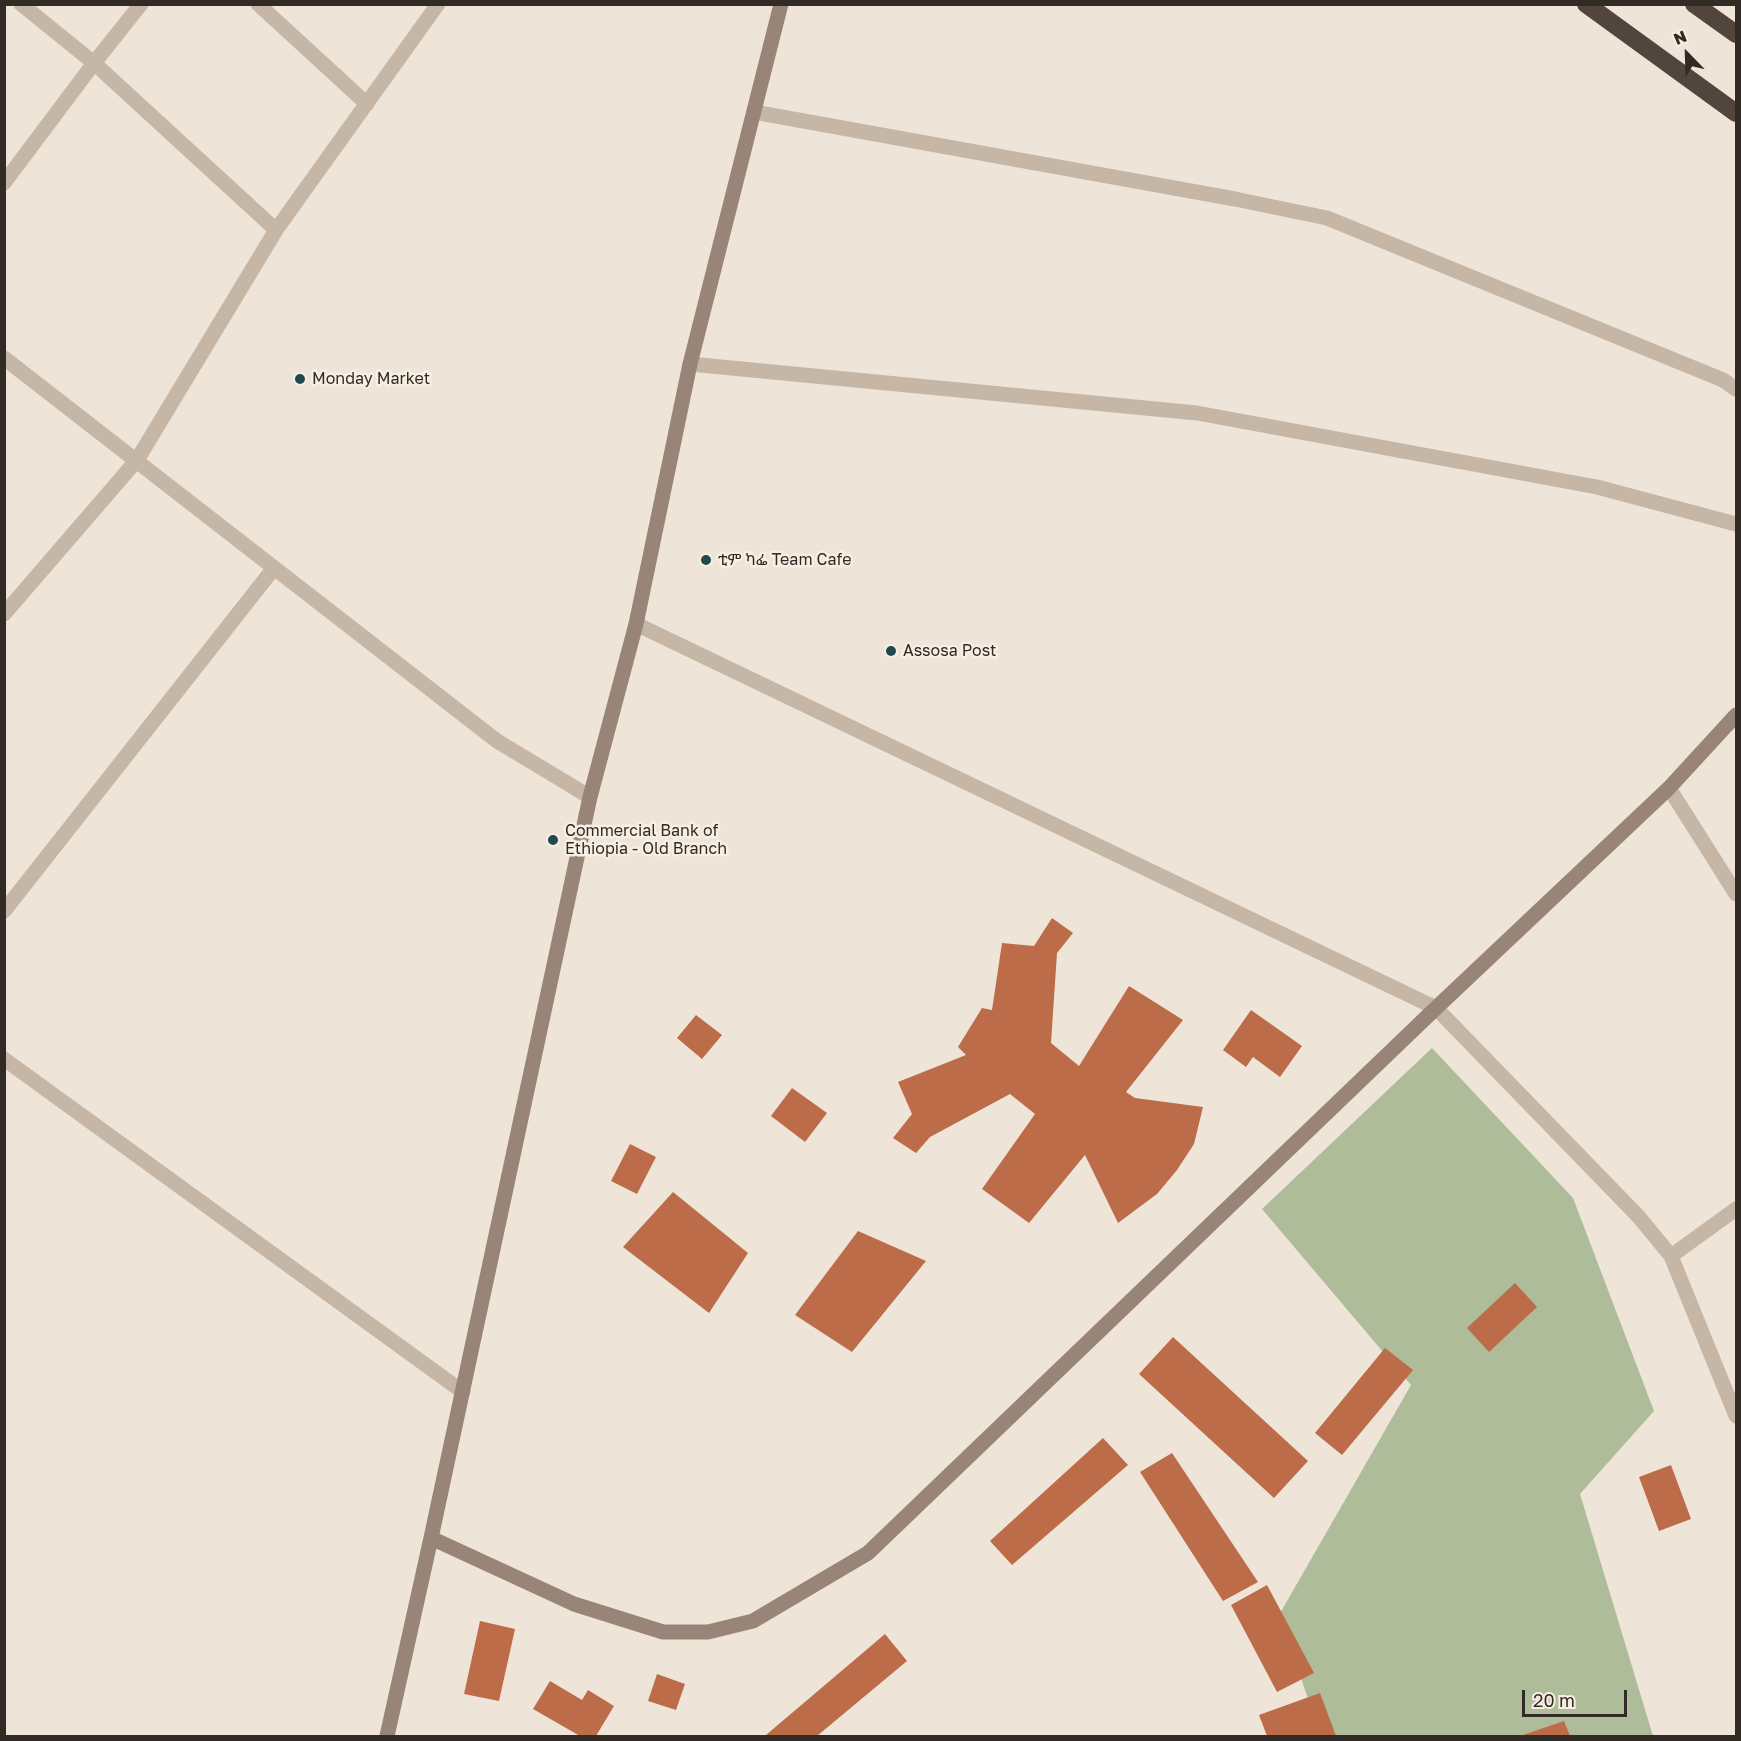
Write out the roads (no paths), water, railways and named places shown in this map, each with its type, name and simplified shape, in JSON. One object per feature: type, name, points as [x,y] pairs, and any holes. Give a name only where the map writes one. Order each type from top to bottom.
[{"type":"highway","points":[[1587,4],[1737,113]]},
{"type":"highway","points":[[1694,4],[1737,34]]},
{"type":"street","points":[[21,4],[94,63],[276,230]]},
{"type":"street","points":[[4,183],[141,4]]},
{"type":"street","points":[[258,4],[367,104]]},
{"type":"street","points":[[4,614],[136,460],[276,230],[438,4]]},
{"type":"street","points":[[387,1737],[590,797],[636,624],[690,364],[781,4]]},
{"type":"street","points":[[754,112],[1327,218],[1724,380],[1737,389]]},
{"type":"street","points":[[4,358],[497,741],[590,797]]},
{"type":"street","points":[[690,364],[1197,413],[1597,487],[1737,524]]},
{"type":"street","points":[[4,911],[274,568]]},
{"type":"street","points":[[636,624],[1436,1008],[1638,1216],[1671,1256],[1737,1416]]},
{"type":"street","points":[[431,1538],[574,1604],[663,1632],[708,1632],[753,1621],[868,1553],[1436,1008],[1670,788],[1737,715]]},
{"type":"street","points":[[1670,788],[1737,894]]},
{"type":"street","points":[[4,1059],[463,1392]]},
{"type":"street","points":[[1671,1256],[1737,1209]]},
{"type":"place","name":"Monday Market","points":[[300,379]]},
{"type":"place","name":"ቲም ካፌ Team Cafe","points":[[706,560]]},
{"type":"place","name":"Assosa Post","points":[[891,651]]},
{"type":"place","name":"Commercial Bank of Ethiopia - Old Branch","points":[[553,840]]}]
